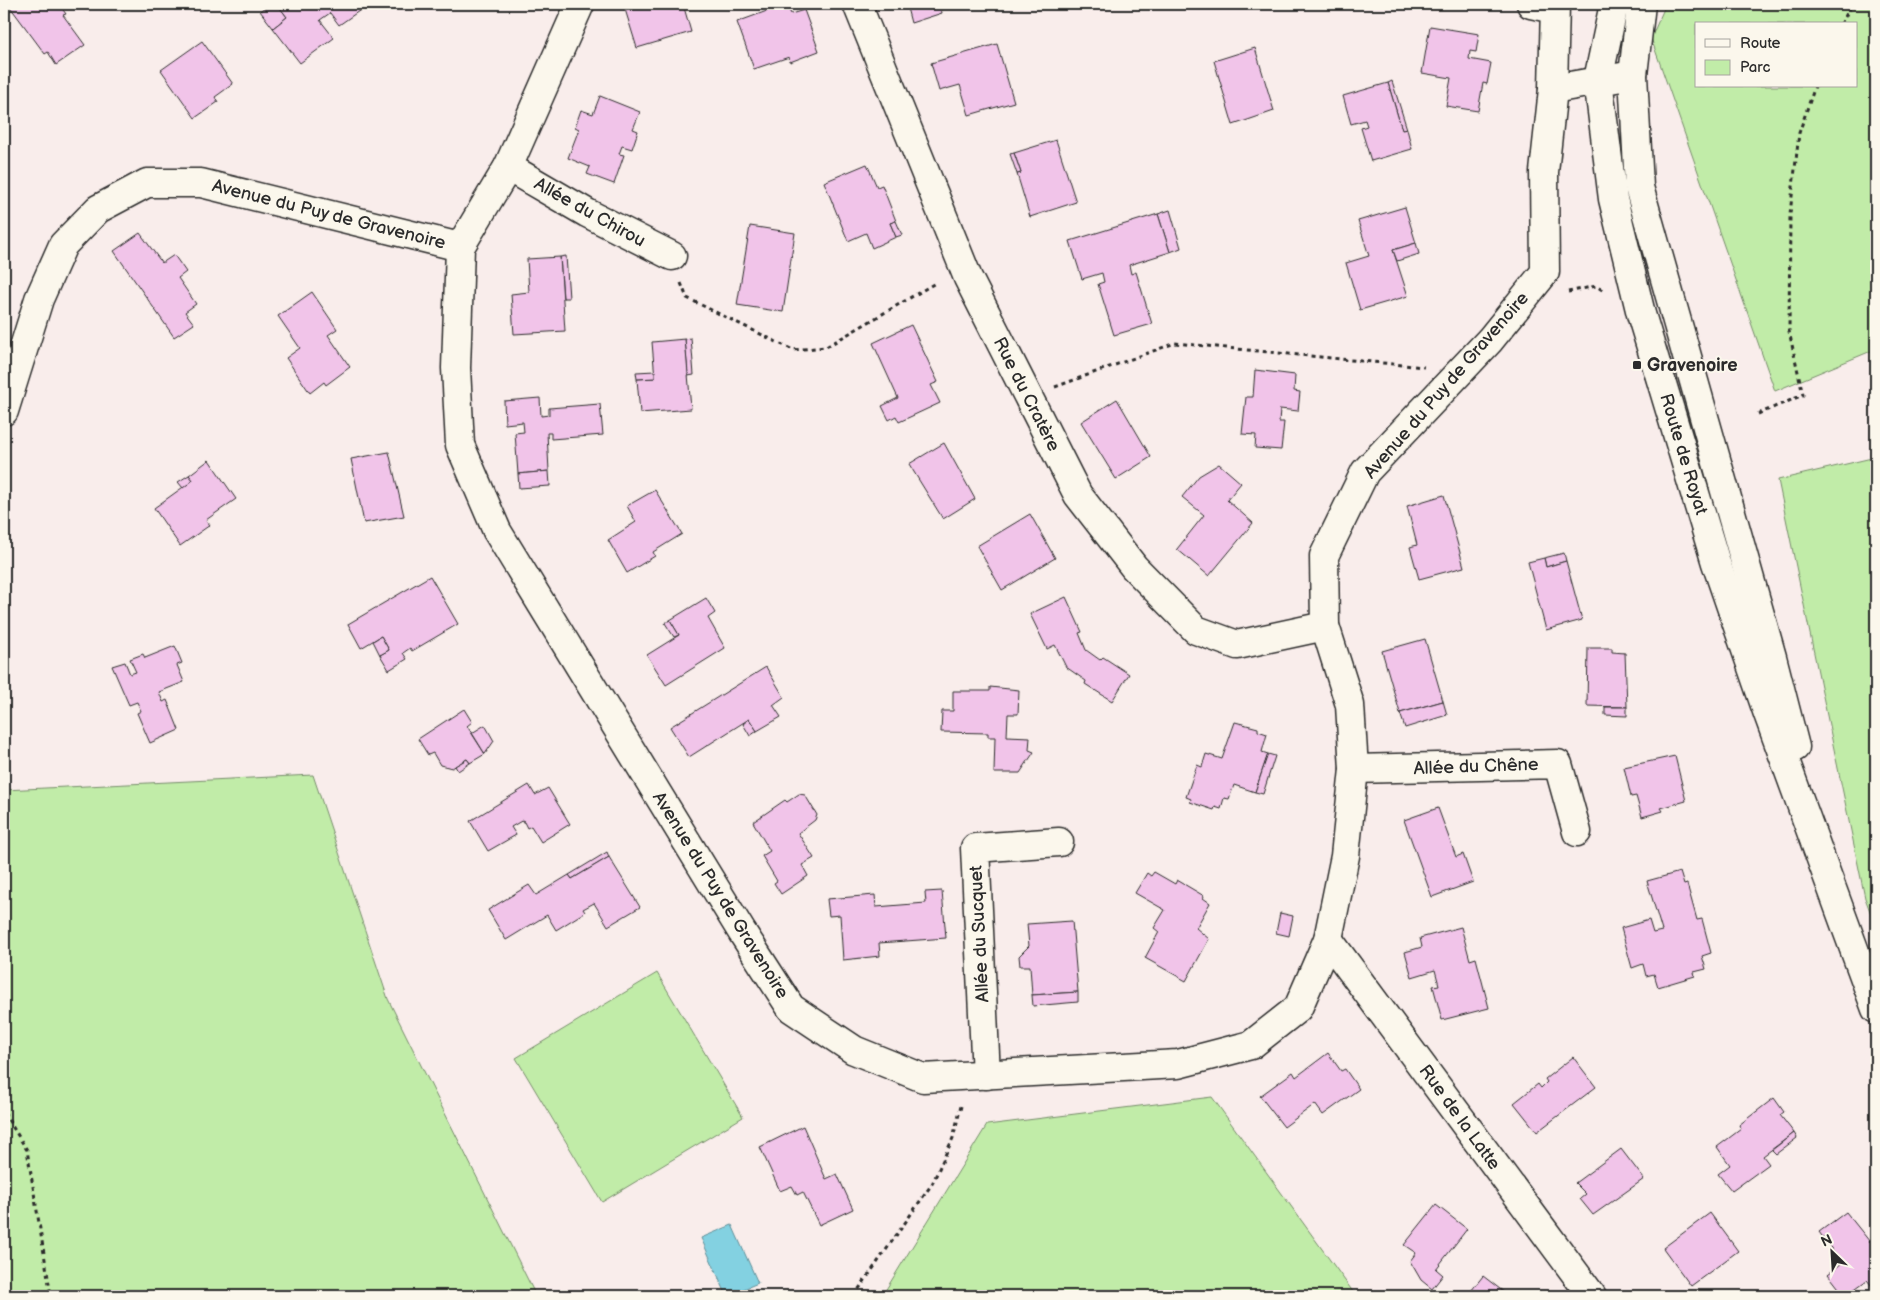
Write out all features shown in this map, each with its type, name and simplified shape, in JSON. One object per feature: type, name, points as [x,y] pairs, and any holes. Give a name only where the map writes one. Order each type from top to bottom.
[{"type":"street","points":[[460,247],[508,167],[580,4]]},
{"type":"street","name":"Rue du Cratère","points":[[857,4],[963,266],[1078,495],[1134,567],[1196,630],[1237,645],[1325,626]]},
{"type":"street","name":"Route de Royat","points":[[1614,4],[1598,80],[1613,199],[1641,314],[1716,563],[1822,864],[1876,1009]]},
{"type":"street","name":"Route de Royat","points":[[1641,4],[1633,75],[1639,187],[1785,701],[1822,864]]},
{"type":"street","name":"Avenue du Puy de Gravenoire","points":[[4,411],[38,299],[64,245],[98,209],[147,183],[201,183],[460,247],[456,368],[460,446],[497,531],[696,857],[791,1008],[854,1050],[923,1078],[1178,1064],[1251,1046],[1298,1008],[1328,939],[1345,856],[1354,770],[1350,706],[1325,626],[1324,556],[1365,472],[1490,340],[1545,272],[1544,172],[1553,90],[1546,5]]},
{"type":"street","points":[[1553,90],[1598,80],[1633,75]]},
{"type":"street","name":"Allée du Chirou","points":[[508,167],[587,213],[672,256]]},
{"type":"street","name":"Allée du Chêne","points":[[1354,770],[1558,764],[1577,832]]},
{"type":"street","name":"Allée du Sucquet","points":[[977,1075],[975,848],[1059,842]]},
{"type":"street","name":"Rue de la Latte","points":[[1328,939],[1592,1296]]},
{"type":"path","points":[[1843,22],[1852,4]]},
{"type":"path","points":[[1758,414],[1803,395],[1790,331],[1790,214],[1799,134],[1814,88]]},
{"type":"path","points":[[672,256],[687,298],[793,350],[826,348],[963,266]]},
{"type":"path","points":[[1561,295],[1577,289],[1596,286],[1613,296]]},
{"type":"path","points":[[1028,397],[1175,342],[1461,370]]},
{"type":"path","points":[[854,1296],[932,1184],[953,1138],[977,1075]]},
{"type":"path","points":[[4,1113],[27,1150],[50,1296]]},
{"type":"green space","points":[[1666,4],[1876,4],[1876,349],[1775,391],[1651,38]]},
{"type":"green space","points":[[1876,457],[1876,927],[1865,898],[1778,480]]},
{"type":"green space","points":[[313,775],[388,999],[536,1296],[4,1296],[4,790]]},
{"type":"green space","points":[[657,973],[743,1117],[602,1202],[516,1058]]},
{"type":"green space","points":[[1212,1097],[1356,1296],[882,1296],[987,1125]]},
{"type":"water","points":[[732,1225],[758,1283],[727,1296],[701,1238]]},
{"type":"building","points":[[8,4],[59,4],[66,14],[63,15],[85,45],[56,65],[48,52],[45,54]]},
{"type":"building","points":[[269,4],[280,4],[278,5],[287,17],[273,28],[260,11]]},
{"type":"building","points":[[369,4],[339,25],[330,13],[320,20],[334,38],[300,63],[273,28],[287,17],[278,5]]},
{"type":"building","points":[[630,4],[683,4],[691,32],[637,48],[624,6]]},
{"type":"building","points":[[786,4],[791,14],[804,10],[819,51],[790,62],[789,57],[754,69],[737,22]]},
{"type":"building","points":[[906,4],[940,4],[942,13],[911,23]]},
{"type":"building","points":[[1430,26],[1479,34],[1476,52],[1470,51],[1469,59],[1491,63],[1487,84],[1483,83],[1478,111],[1446,106],[1451,78],[1422,73]]},
{"type":"building","points":[[202,41],[233,84],[215,97],[218,102],[195,118],[161,70]]},
{"type":"building","points":[[997,44],[1014,102],[969,115],[960,85],[939,91],[931,63]]},
{"type":"building","points":[[1255,48],[1274,111],[1233,125],[1214,61]]},
{"type":"building","points":[[1392,81],[1407,129],[1402,130],[1388,83]]},
{"type":"building","points":[[1388,83],[1402,130],[1407,129],[1412,149],[1371,161],[1361,128],[1367,126],[1365,120],[1351,124],[1343,96]]},
{"type":"building","points":[[600,96],[640,112],[633,129],[638,131],[632,149],[622,146],[619,154],[624,155],[614,184],[587,174],[590,167],[568,158],[579,129],[575,127],[581,110],[593,114]]},
{"type":"building","points":[[1056,140],[1076,202],[1030,217],[1017,174],[1021,173],[1014,153]]},
{"type":"building","points":[[1014,153],[1021,173],[1017,174],[1010,154]]},
{"type":"building","points":[[867,164],[877,187],[882,185],[896,221],[890,223],[896,237],[872,248],[866,233],[848,241],[824,182]]},
{"type":"building","points":[[1405,207],[1416,243],[1393,250],[1408,296],[1360,310],[1346,263],[1369,256],[1358,221]]},
{"type":"building","points":[[1170,210],[1181,248],[1170,252],[1158,214]]},
{"type":"building","points":[[1158,214],[1170,252],[1129,265],[1131,274],[1136,272],[1152,324],[1114,335],[1098,284],[1104,282],[1102,273],[1082,279],[1070,241]]},
{"type":"building","points":[[896,221],[902,235],[896,237],[890,223]]},
{"type":"building","points":[[750,226],[795,233],[783,312],[737,305]]},
{"type":"building","points":[[140,233],[162,263],[174,255],[186,272],[178,278],[196,304],[185,312],[194,324],[174,337],[114,251]]},
{"type":"building","points":[[1416,243],[1419,254],[1397,261],[1393,250]]},
{"type":"building","points":[[566,256],[569,298],[563,298],[560,257]]},
{"type":"building","points":[[560,257],[565,331],[514,334],[511,294],[529,292],[527,259]]},
{"type":"building","points":[[312,292],[337,329],[328,335],[350,367],[326,385],[324,382],[310,393],[286,358],[300,348],[278,316]]},
{"type":"building","points":[[911,325],[938,382],[931,385],[940,403],[899,422],[896,416],[889,420],[882,406],[898,398],[873,343]]},
{"type":"building","points":[[691,338],[694,375],[688,376],[685,339]]},
{"type":"building","points":[[685,339],[691,409],[640,413],[637,379],[655,378],[652,342]]},
{"type":"building","points":[[1255,370],[1295,375],[1294,391],[1300,392],[1298,411],[1280,409],[1279,422],[1284,422],[1281,450],[1255,448],[1256,435],[1242,434],[1246,397],[1253,397]]},
{"type":"building","points":[[655,371],[655,378],[637,379],[636,372]]},
{"type":"building","points":[[540,398],[541,416],[549,415],[549,408],[600,404],[603,435],[551,439],[551,433],[547,433],[549,471],[518,474],[515,433],[524,432],[523,422],[505,424],[504,401]]},
{"type":"building","points":[[1117,399],[1151,457],[1116,479],[1081,422]]},
{"type":"building","points":[[944,443],[975,499],[943,519],[909,464]]},
{"type":"building","points":[[389,452],[404,516],[364,523],[351,459]]},
{"type":"building","points":[[209,460],[236,499],[206,520],[210,525],[180,546],[154,508],[193,480],[189,475]]},
{"type":"building","points":[[1219,464],[1241,483],[1227,500],[1253,523],[1209,576],[1177,549],[1204,515],[1182,497],[1199,476]]},
{"type":"building","points":[[549,471],[550,486],[519,488],[518,474]]},
{"type":"building","points":[[189,475],[193,480],[183,488],[178,482]]},
{"type":"building","points":[[655,490],[682,534],[653,552],[655,556],[627,573],[608,540],[636,522],[627,506]]},
{"type":"building","points":[[1444,495],[1464,567],[1419,579],[1410,547],[1417,545],[1407,506]]},
{"type":"building","points":[[1030,514],[1055,558],[1002,590],[977,546]]},
{"type":"building","points":[[1564,553],[1566,561],[1546,567],[1544,558]]},
{"type":"building","points":[[1544,558],[1546,567],[1566,561],[1582,620],[1546,630],[1528,562]]},
{"type":"building","points":[[430,576],[458,624],[412,651],[410,648],[403,653],[407,659],[389,670],[380,655],[389,650],[381,636],[361,648],[348,624]]},
{"type":"building","points":[[1066,597],[1082,632],[1079,633],[1086,650],[1100,660],[1103,657],[1129,674],[1112,701],[1085,684],[1086,681],[1066,667],[1055,645],[1047,649],[1030,614]]},
{"type":"building","points":[[706,598],[715,613],[708,618],[725,648],[666,685],[647,655],[679,635],[670,620]]},
{"type":"building","points":[[670,620],[679,635],[674,637],[665,623]]},
{"type":"building","points":[[381,636],[389,650],[380,655],[373,641]]},
{"type":"building","points":[[1425,639],[1443,701],[1400,713],[1382,651]]},
{"type":"building","points":[[175,646],[182,663],[177,665],[184,682],[159,692],[163,702],[167,700],[179,730],[150,743],[137,713],[141,711],[137,702],[129,705],[112,666],[125,662],[130,674],[136,672],[130,659],[143,654],[145,658]]},
{"type":"building","points":[[1588,648],[1612,648],[1612,652],[1625,653],[1627,707],[1587,706]]},
{"type":"building","points":[[766,667],[784,697],[773,705],[781,717],[757,731],[749,719],[689,757],[670,727]]},
{"type":"building","points":[[990,687],[1019,690],[1018,714],[1008,714],[1007,736],[1030,737],[1029,750],[1034,752],[1020,773],[994,773],[995,737],[988,737],[988,733],[941,732],[942,711],[953,711],[953,691],[990,691]]},
{"type":"building","points":[[1443,701],[1447,715],[1405,728],[1400,713]]},
{"type":"building","points":[[1605,707],[1627,707],[1627,716],[1605,715]]},
{"type":"building","points":[[464,709],[472,722],[467,726],[485,754],[470,763],[467,759],[452,768],[440,765],[433,753],[428,755],[418,739]]},
{"type":"building","points":[[749,719],[757,731],[750,736],[743,724]]},
{"type":"building","points":[[1235,722],[1258,728],[1258,731],[1267,734],[1262,752],[1268,754],[1255,792],[1234,785],[1229,799],[1224,798],[1221,809],[1215,807],[1214,810],[1190,802],[1191,799],[1186,797],[1197,765],[1202,767],[1206,754],[1222,759]]},
{"type":"building","points":[[485,725],[494,741],[485,754],[472,733]]},
{"type":"building","points":[[1268,754],[1275,756],[1263,794],[1255,792]]},
{"type":"building","points":[[1675,756],[1686,801],[1661,808],[1663,811],[1642,817],[1636,796],[1631,797],[1624,767]]},
{"type":"building","points":[[467,759],[470,763],[458,771],[455,766]]},
{"type":"building","points":[[529,785],[535,795],[548,788],[570,824],[541,842],[531,826],[527,828],[523,820],[511,827],[516,835],[488,851],[470,821]]},
{"type":"building","points":[[799,794],[805,795],[817,815],[815,820],[798,833],[814,858],[802,865],[808,876],[781,894],[774,883],[777,881],[762,856],[770,851],[753,822],[785,800],[787,802]]},
{"type":"building","points":[[1438,808],[1456,857],[1463,854],[1473,882],[1432,897],[1404,820]]},
{"type":"building","points":[[607,852],[609,857],[572,879],[569,875]]},
{"type":"building","points":[[609,857],[640,907],[608,926],[594,903],[583,909],[585,912],[556,930],[547,915],[506,940],[488,910],[529,885],[536,895],[569,875],[572,879]]},
{"type":"building","points":[[1154,872],[1175,884],[1177,880],[1204,896],[1203,898],[1210,903],[1196,928],[1209,939],[1186,981],[1145,958],[1159,932],[1154,928],[1165,910],[1135,893],[1147,873],[1151,876]]},
{"type":"building","points":[[1680,872],[1684,885],[1687,884],[1697,920],[1702,919],[1711,953],[1702,956],[1706,969],[1694,972],[1695,976],[1658,987],[1654,974],[1646,976],[1643,964],[1632,968],[1621,928],[1649,920],[1653,933],[1662,931],[1647,881]]},
{"type":"building","points":[[942,891],[946,938],[879,943],[880,956],[843,960],[840,915],[829,916],[827,899],[875,895],[876,907],[926,903],[925,892]]},
{"type":"building","points":[[1280,913],[1293,916],[1289,936],[1276,933]]},
{"type":"building","points":[[1072,921],[1078,992],[1032,995],[1030,966],[1020,966],[1019,956],[1029,946],[1027,924]]},
{"type":"building","points":[[1461,927],[1470,960],[1476,958],[1489,1008],[1442,1020],[1433,986],[1439,985],[1435,970],[1412,977],[1405,952],[1422,947],[1420,938]]},
{"type":"building","points":[[1078,992],[1078,1002],[1033,1006],[1032,995]]},
{"type":"building","points":[[1328,1053],[1341,1071],[1345,1069],[1359,1089],[1323,1115],[1315,1104],[1284,1127],[1260,1096],[1293,1072],[1296,1077]]},
{"type":"building","points":[[1573,1057],[1596,1087],[1537,1132],[1514,1103],[1538,1084],[1541,1088],[1547,1082],[1545,1079]]},
{"type":"building","points":[[1774,1098],[1784,1112],[1780,1115],[1794,1133],[1763,1156],[1769,1164],[1732,1191],[1718,1174],[1730,1165],[1717,1147],[1741,1129],[1739,1125]]},
{"type":"building","points":[[803,1126],[826,1179],[837,1174],[853,1209],[819,1225],[803,1192],[797,1195],[792,1186],[780,1191],[760,1147]]},
{"type":"building","points":[[1794,1133],[1797,1138],[1776,1154],[1772,1150]]},
{"type":"building","points":[[1621,1149],[1644,1179],[1593,1215],[1580,1199],[1586,1194],[1575,1183]]},
{"type":"building","points":[[1436,1205],[1467,1229],[1436,1269],[1443,1275],[1432,1289],[1421,1280],[1410,1261],[1416,1253],[1404,1245]]},
{"type":"building","points":[[1846,1212],[1870,1242],[1876,1237],[1876,1283],[1872,1286],[1867,1280],[1845,1296],[1828,1274],[1842,1263],[1819,1232]]},
{"type":"building","points":[[1710,1213],[1738,1251],[1691,1286],[1663,1248]]},
{"type":"building","points":[[1483,1276],[1509,1296],[1467,1296]]},
{"type":"place","name":"Gravenoire","points":[[1637,365]]}]
